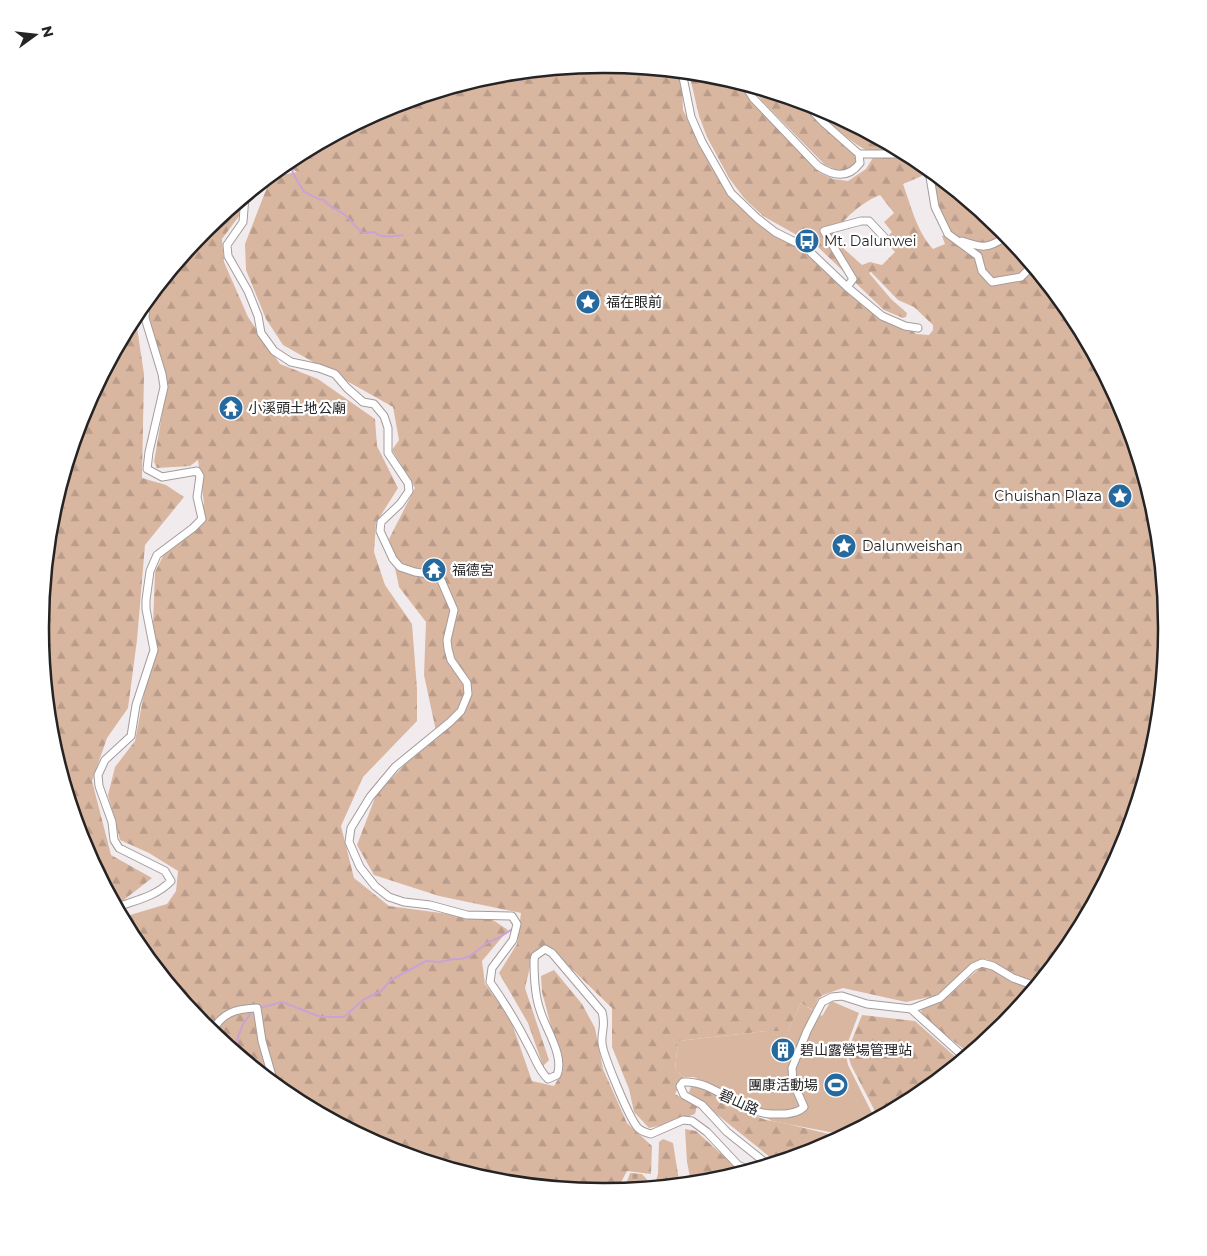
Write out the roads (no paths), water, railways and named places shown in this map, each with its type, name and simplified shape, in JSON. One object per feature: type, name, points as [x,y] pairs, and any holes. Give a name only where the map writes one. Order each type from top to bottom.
[{"type":"street","points":[[683,79],[691,117],[702,142],[731,193],[775,232],[805,247],[846,287],[882,316],[905,326],[918,328]]},
{"type":"street","points":[[750,93],[818,166],[824,170],[837,175],[848,173],[854,170],[860,163],[859,154]]},
{"type":"street","points":[[816,115],[859,154],[891,154]]},
{"type":"street","points":[[931,180],[935,207],[948,234],[973,245],[992,246],[1000,240]]},
{"type":"street","points":[[244,206],[243,222],[228,244],[228,256],[232,266],[248,290],[258,316],[261,334],[274,351],[291,362],[335,374],[363,402],[374,404],[384,416],[388,428],[388,453],[408,483],[409,491],[400,504],[382,522],[380,531],[393,559],[400,567],[435,575],[441,580],[454,610],[447,640],[448,649],[451,660],[469,688],[468,699],[461,711],[395,766],[364,806],[349,834],[351,849],[360,867],[375,886],[389,897],[404,902],[430,905],[467,915],[512,916],[517,924],[513,940],[492,968],[490,982],[529,1046],[541,1072],[548,1079],[557,1075],[560,1068],[555,1046],[539,1009],[534,960],[535,956],[544,949],[552,953],[602,1012],[605,1023],[602,1043],[612,1074],[638,1129],[651,1134],[683,1120],[692,1121],[708,1132],[740,1166]]},
{"type":"street","points":[[846,287],[853,279],[824,231],[861,221],[869,221],[884,237]]},
{"type":"street","points":[[957,239],[978,256],[982,271],[992,282],[1021,277],[1028,270]]},
{"type":"street","points":[[123,905],[149,897],[171,881],[165,871],[119,848],[114,840],[112,822],[99,786],[98,775],[105,760],[131,736],[136,705],[154,650],[146,600],[153,563],[157,555],[202,519],[197,497],[200,476],[197,471],[162,477],[147,469],[164,387],[145,315]]},
{"type":"street","name":"碧山路","points":[[761,1159],[727,1132],[702,1105],[684,1095],[680,1086],[683,1082],[689,1081],[704,1085],[758,1112],[773,1114],[798,1111],[804,1107],[793,1082],[792,1068],[807,1031],[822,1002],[842,996],[867,1004],[911,1009],[940,998],[974,967],[982,963],[993,966],[1013,978],[1029,984]]},
{"type":"street","points":[[216,1025],[218,1021],[237,1008],[257,1008],[262,1041],[271,1071]]},
{"type":"street","points":[[911,1009],[959,1053]]},
{"type":"waterway","points":[[292,169],[304,192],[324,200],[331,207],[345,215],[363,233],[374,232],[381,236],[403,235]]},
{"type":"waterway","points":[[260,1008],[282,1002],[321,1017],[344,1017],[363,1000],[381,991],[391,980],[426,961],[439,962],[470,956],[487,943],[514,928]]},
{"type":"waterway","points":[[236,1043],[243,1024],[253,1010]]},
{"type":"place","name":"Mt. Dalunwei","points":[[807,241]]},
{"type":"place","name":"福在眼前","points":[[588,302]]},
{"type":"place","name":"小溪頭土地公廟","points":[[231,408]]},
{"type":"place","name":"Chuishan Plaza","points":[[1120,496]]},
{"type":"place","name":"Dalunweishan","points":[[844,546]]},
{"type":"place","name":"福德宮","points":[[434,570]]},
{"type":"place","name":"碧山露營場管理站","points":[[783,1050]]},
{"type":"place","name":"團康活動場","points":[[836,1085]]}]
